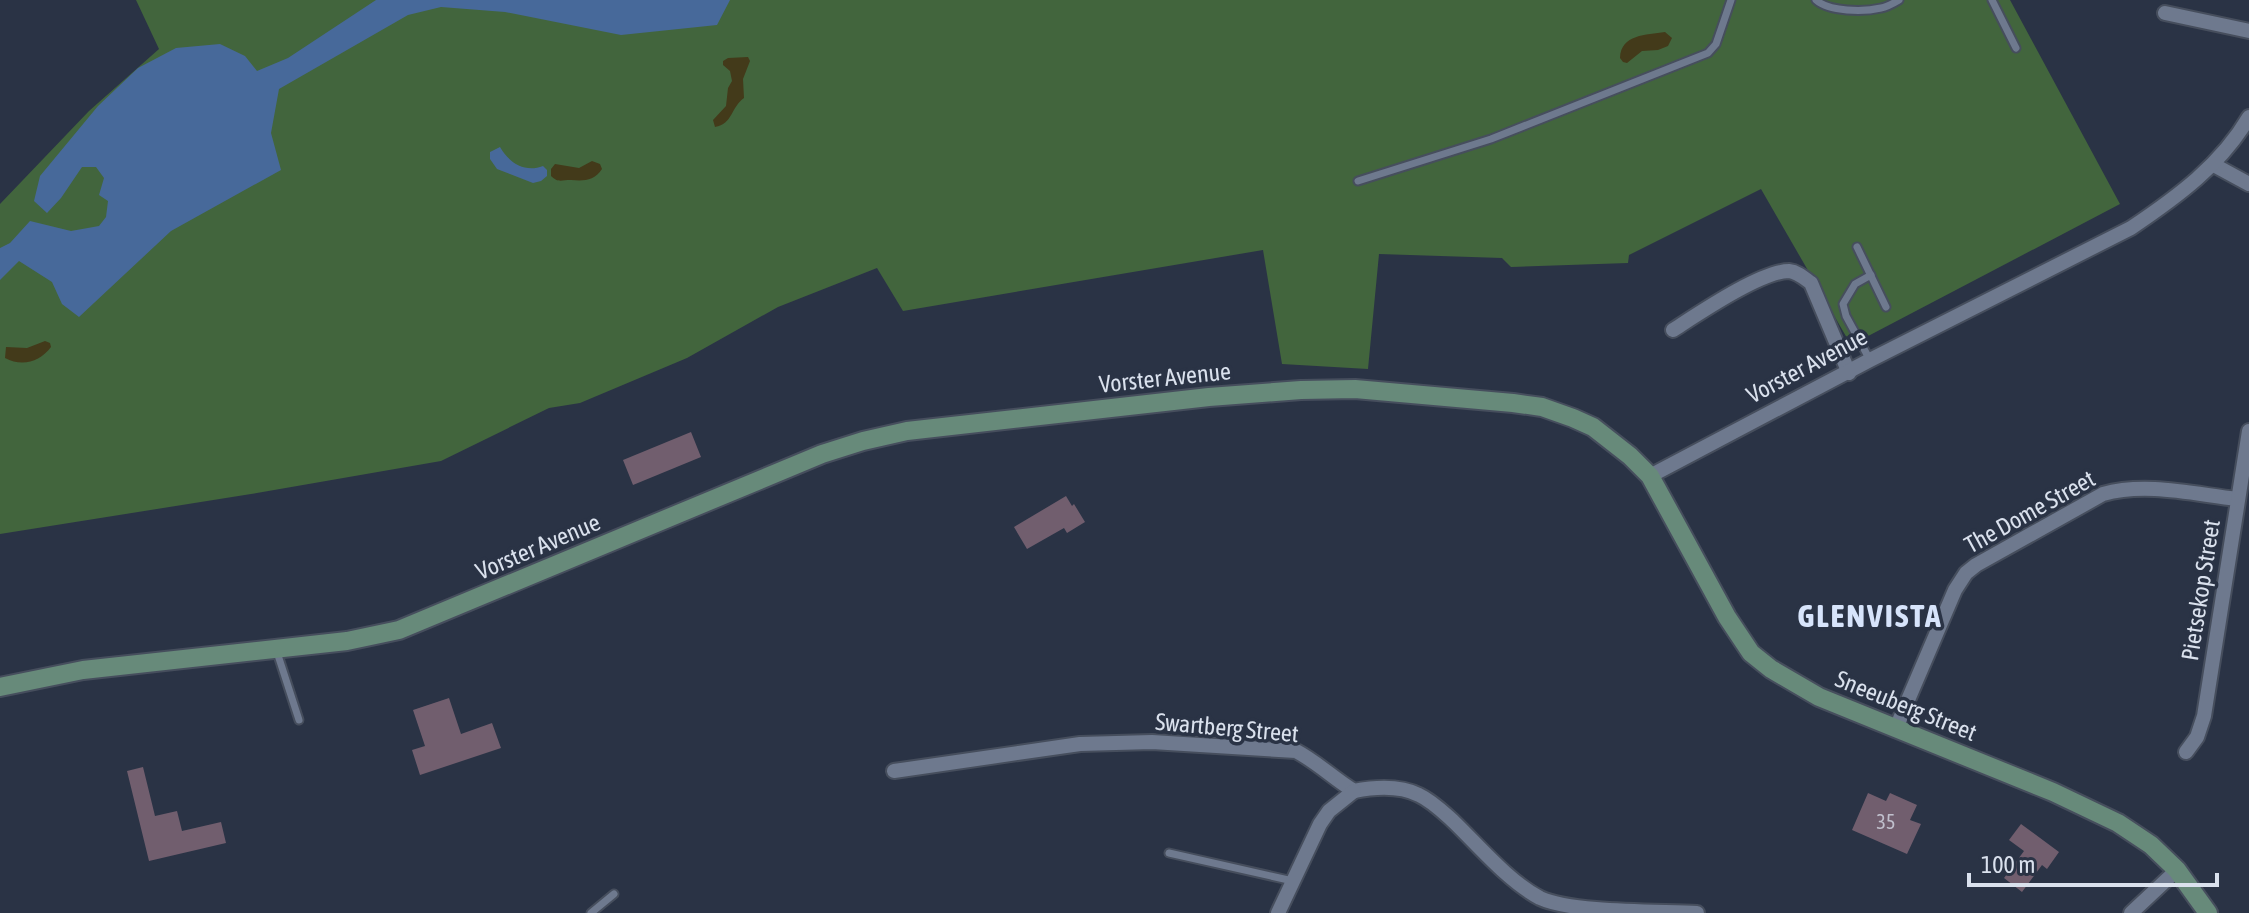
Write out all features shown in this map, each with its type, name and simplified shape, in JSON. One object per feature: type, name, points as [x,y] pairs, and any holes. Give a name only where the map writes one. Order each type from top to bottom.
[{"type":"main road","name":"Vorster Avenue","points":[[0,687],[83,670],[372,637],[410,626],[822,454],[878,437],[937,426],[1209,397],[1355,389],[1542,407],[1593,427],[1650,476]]},
{"type":"main road","name":"Sneeuberg Street","points":[[1650,476],[1727,617],[1751,653],[1782,677],[1819,697],[2053,792],[2118,823],[2151,845],[2177,870],[2208,913]]},
{"type":"street","points":[[2165,13],[2249,31]]},
{"type":"street","name":"Vorster Avenue","points":[[1650,476],[2131,228],[2164,206],[2214,165],[2249,117]]},
{"type":"street","points":[[2214,165],[2249,184]]},
{"type":"street","points":[[1673,330],[1725,297],[1756,282],[1788,271],[1799,273],[1811,283],[1849,373]]},
{"type":"street","name":"Pietsekop Street","points":[[2186,752],[2197,737],[2204,716],[2249,431]]},
{"type":"street","name":"The Dome Street","points":[[1896,728],[1955,590],[1966,573],[1976,565],[2103,494],[2123,488],[2237,499]]},
{"type":"street","name":"Swartberg Street","points":[[894,771],[1080,744],[1152,742],[1296,751],[1354,791]]},
{"type":"street","points":[[1278,913],[1329,811],[1354,791],[1375,787],[1396,788],[1419,795],[1443,812],[1521,886],[1541,898],[1563,906],[1697,913]]},
{"type":"street","points":[[2131,913],[2177,870]]},
{"type":"lane","points":[[1358,181],[1491,139],[1708,53],[1716,44],[1731,0]]},
{"type":"lane","points":[[1816,0],[1822,6],[1838,10],[1880,8],[1899,0]]},
{"type":"lane","points":[[1992,0],[2016,48]]},
{"type":"lane","points":[[1857,247],[1886,307]]},
{"type":"lane","points":[[1870,360],[1846,316],[1843,304],[1855,284],[1871,275]]},
{"type":"lane","points":[[276,649],[299,720]]},
{"type":"lane","points":[[1169,853],[1293,881]]},
{"type":"lane","points":[[591,913],[614,894]]},
{"type":"green space","points":[[136,0],[2010,0],[2120,204],[1851,345],[1761,189],[1629,255],[1628,263],[1511,267],[1502,258],[1379,254],[1368,369],[1282,364],[1263,250],[903,311],[877,268],[778,307],[687,358],[580,403],[549,408],[441,461],[0,534],[0,204],[89,111],[159,49]]},
{"type":"sand","points":[[1665,32],[1672,38],[1668,46],[1642,51],[1627,63],[1620,58],[1621,50],[1630,40]]},
{"type":"sand","points":[[748,57],[750,61],[743,79],[744,98],[729,119],[715,127],[713,120],[726,106],[732,81],[723,61]]},
{"type":"sand","points":[[592,161],[600,164],[602,169],[592,178],[560,181],[551,176],[555,164],[579,168]]},
{"type":"sand","points":[[45,341],[51,347],[36,359],[18,362],[5,358],[6,347],[27,348]]},
{"type":"water","points":[[376,0],[730,0],[717,25],[621,35],[505,12],[441,7],[408,15],[279,89],[271,133],[281,170],[171,231],[79,317],[62,304],[52,282],[19,261],[0,280],[0,248],[10,243],[30,221],[71,231],[99,226],[106,217],[108,201],[99,195],[104,178],[96,167],[82,167],[47,213],[34,201],[40,176],[98,106],[138,68],[176,48],[220,44],[245,56],[257,71],[288,58]]},
{"type":"water","points":[[500,147],[518,165],[530,168],[543,166],[547,176],[533,183],[497,169],[490,159],[490,152]]},
{"type":"building","points":[[691,432],[701,457],[633,485],[623,460]]},
{"type":"building","points":[[1066,496],[1085,522],[1067,533],[1064,528],[1027,549],[1014,527]]},
{"type":"building","points":[[449,698],[461,734],[492,723],[501,748],[420,775],[412,750],[425,746],[413,710]]},
{"type":"building","points":[[143,767],[155,816],[177,811],[182,831],[221,822],[226,843],[149,861],[127,771]]},
{"type":"building","points":[[1868,793],[1886,801],[1890,793],[1917,805],[1910,820],[1921,824],[1907,854],[1852,830]]},
{"type":"building","points":[[2021,824],[2059,852],[2047,869],[2042,865],[2022,892],[2004,878],[2024,851],[2009,840]]},
{"type":"district","name":"GLENVISTA","points":[[1870,616]]}]
